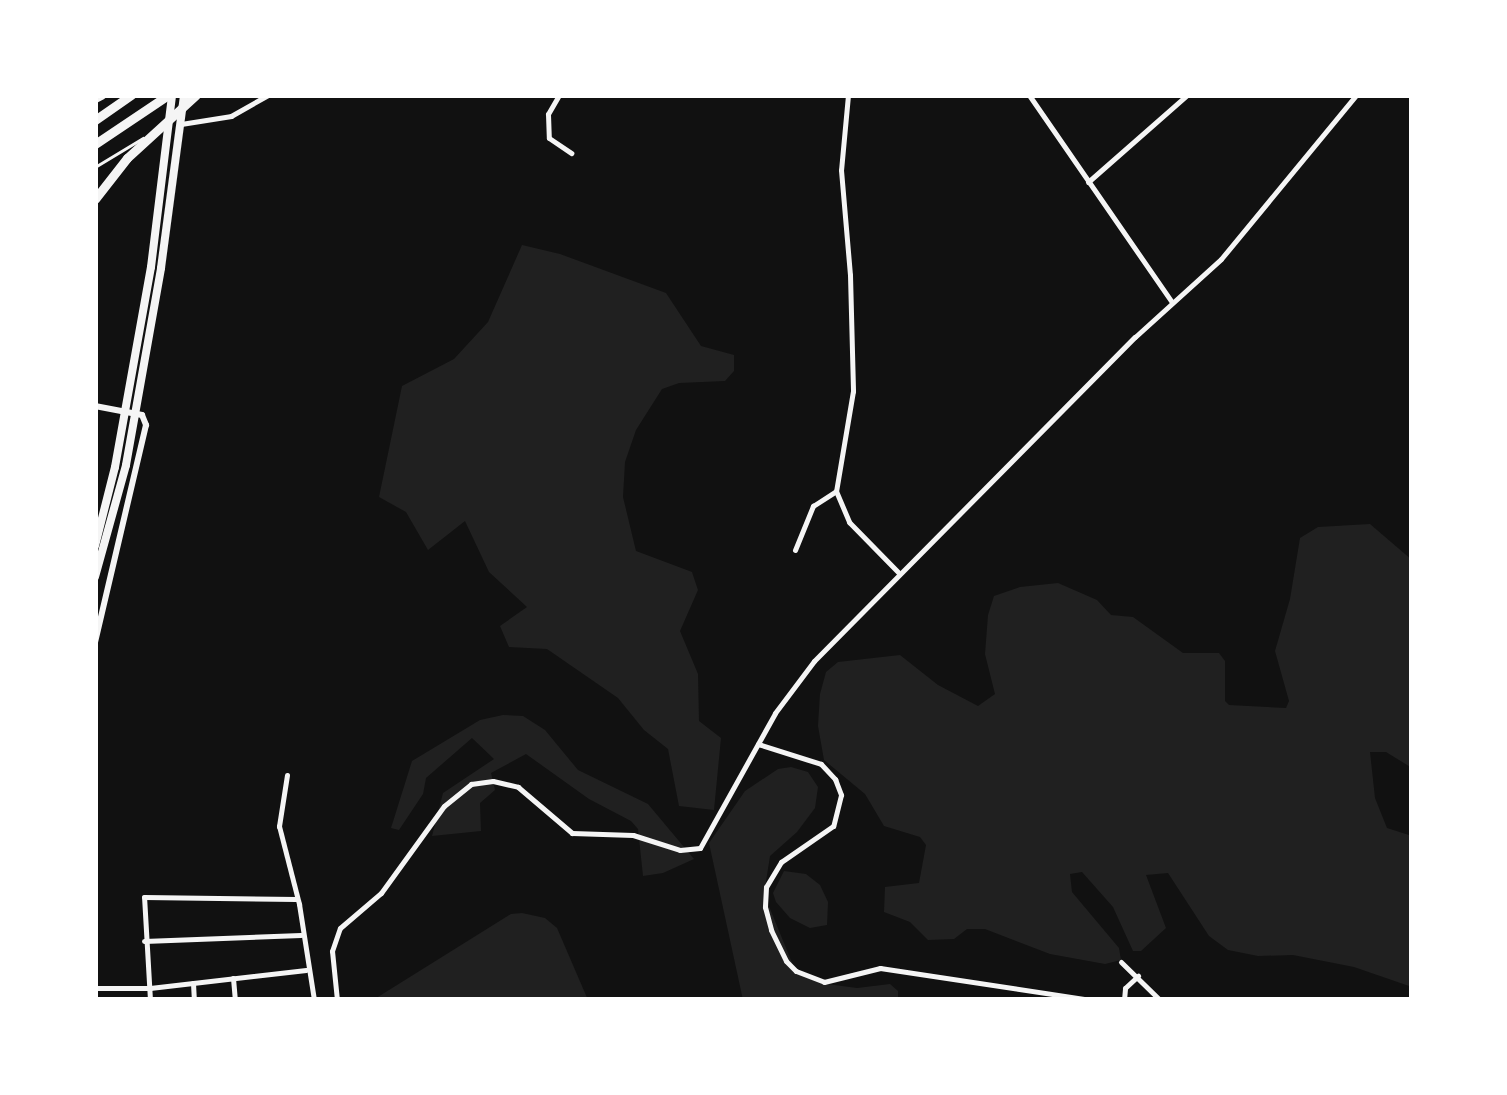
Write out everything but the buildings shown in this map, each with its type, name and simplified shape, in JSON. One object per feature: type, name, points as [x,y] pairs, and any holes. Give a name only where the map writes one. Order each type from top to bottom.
[{"type":"highway","points":[[95,120],[131,95]]},
{"type":"highway","points":[[95,144],[170,95]]},
{"type":"highway","points":[[95,199],[153,132],[196,95]]},
{"type":"main road","points":[[95,546],[152,268],[170,95]]},
{"type":"main road","points":[[95,578],[116,513],[136,414],[184,95]]},
{"type":"street","points":[[181,124],[231,116],[268,95]]},
{"type":"street","points":[[559,95],[548,114],[548,138],[571,153]]},
{"type":"street","points":[[848,95],[841,170],[850,275],[852,391],[836,491],[849,522],[898,572]]},
{"type":"street","points":[[1029,95],[1172,302]]},
{"type":"street","points":[[1088,182],[1187,95]]},
{"type":"street","points":[[337,1000],[332,950],[340,928],[381,893],[460,790],[482,782],[506,782],[530,794],[572,833],[633,835],[688,851],[700,848],[775,713],[814,661],[898,572],[1172,302],[1221,259],[1356,95]]},
{"type":"street","points":[[95,406],[145,418],[95,642]]},
{"type":"street","points":[[796,550],[813,506],[836,491]]},
{"type":"street","points":[[95,505],[106,507]]},
{"type":"street","points":[[758,744],[822,764],[841,795],[833,826],[780,862],[766,887],[764,907],[771,930],[786,961],[796,971],[824,982],[880,968],[1091,1000]]},
{"type":"street","points":[[287,774],[279,826],[314,1000]]},
{"type":"street","points":[[150,1000],[144,897],[296,899]]},
{"type":"street","points":[[144,941],[303,936]]},
{"type":"street","points":[[95,939],[95,951]]},
{"type":"street","points":[[1122,962],[1160,1000]]},
{"type":"street","points":[[95,988],[150,988],[307,970]]},
{"type":"street","points":[[1124,1000],[1125,988],[1138,976]]},
{"type":"street","points":[[233,978],[235,1000]]},
{"type":"street","points":[[193,983],[194,1000]]},
{"type":"lane","points":[[95,168],[153,132]]},
{"type":"shaded area","points":[[522,245],[560,254],[666,293],[701,346],[734,355],[734,371],[725,381],[679,383],[662,389],[636,430],[625,462],[623,497],[636,551],[692,572],[698,590],[680,631],[698,674],[699,721],[721,738],[714,810],[679,806],[668,749],[644,730],[618,698],[547,649],[509,647],[500,626],[527,607],[489,572],[465,521],[428,550],[406,512],[379,497],[402,386],[454,359],[488,322]]},
{"type":"shaded area","points":[[1370,524],[1412,560],[1412,768],[1386,752],[1370,752],[1375,798],[1387,828],[1412,836],[1412,987],[1354,967],[1293,955],[1258,956],[1228,950],[1209,936],[1168,873],[1146,875],[1166,928],[1141,951],[1133,951],[1113,907],[1082,872],[1070,874],[1072,892],[1119,948],[1121,960],[1105,964],[1050,954],[985,929],[967,929],[954,939],[928,940],[910,922],[884,912],[885,887],[919,883],[926,845],[920,837],[884,826],[865,794],[824,760],[818,726],[820,694],[826,672],[838,662],[900,655],[938,685],[978,706],[995,694],[985,654],[988,615],[994,596],[1020,587],[1058,583],[1097,600],[1111,615],[1133,617],[1183,653],[1219,653],[1225,661],[1225,701],[1229,705],[1286,708],[1289,701],[1275,651],[1290,599],[1300,538],[1318,527]]},
{"type":"shaded area","points":[[523,716],[545,730],[578,770],[648,804],[694,859],[663,873],[643,876],[638,829],[631,821],[589,799],[526,754],[491,773],[495,790],[480,803],[481,831],[432,836],[443,793],[494,759],[472,738],[426,778],[423,794],[399,830],[391,828],[412,761],[480,720]]},
{"type":"shaded area","points":[[791,767],[808,772],[818,787],[815,808],[797,832],[770,856],[764,894],[795,970],[827,984],[857,988],[890,984],[898,991],[898,1000],[743,1000],[709,843],[745,791],[778,769]]},
{"type":"shaded area","points":[[784,871],[806,874],[820,885],[828,902],[827,925],[810,928],[790,918],[776,902],[773,893]]},
{"type":"shaded area","points":[[511,914],[545,918],[557,928],[588,1000],[373,1000]]}]
